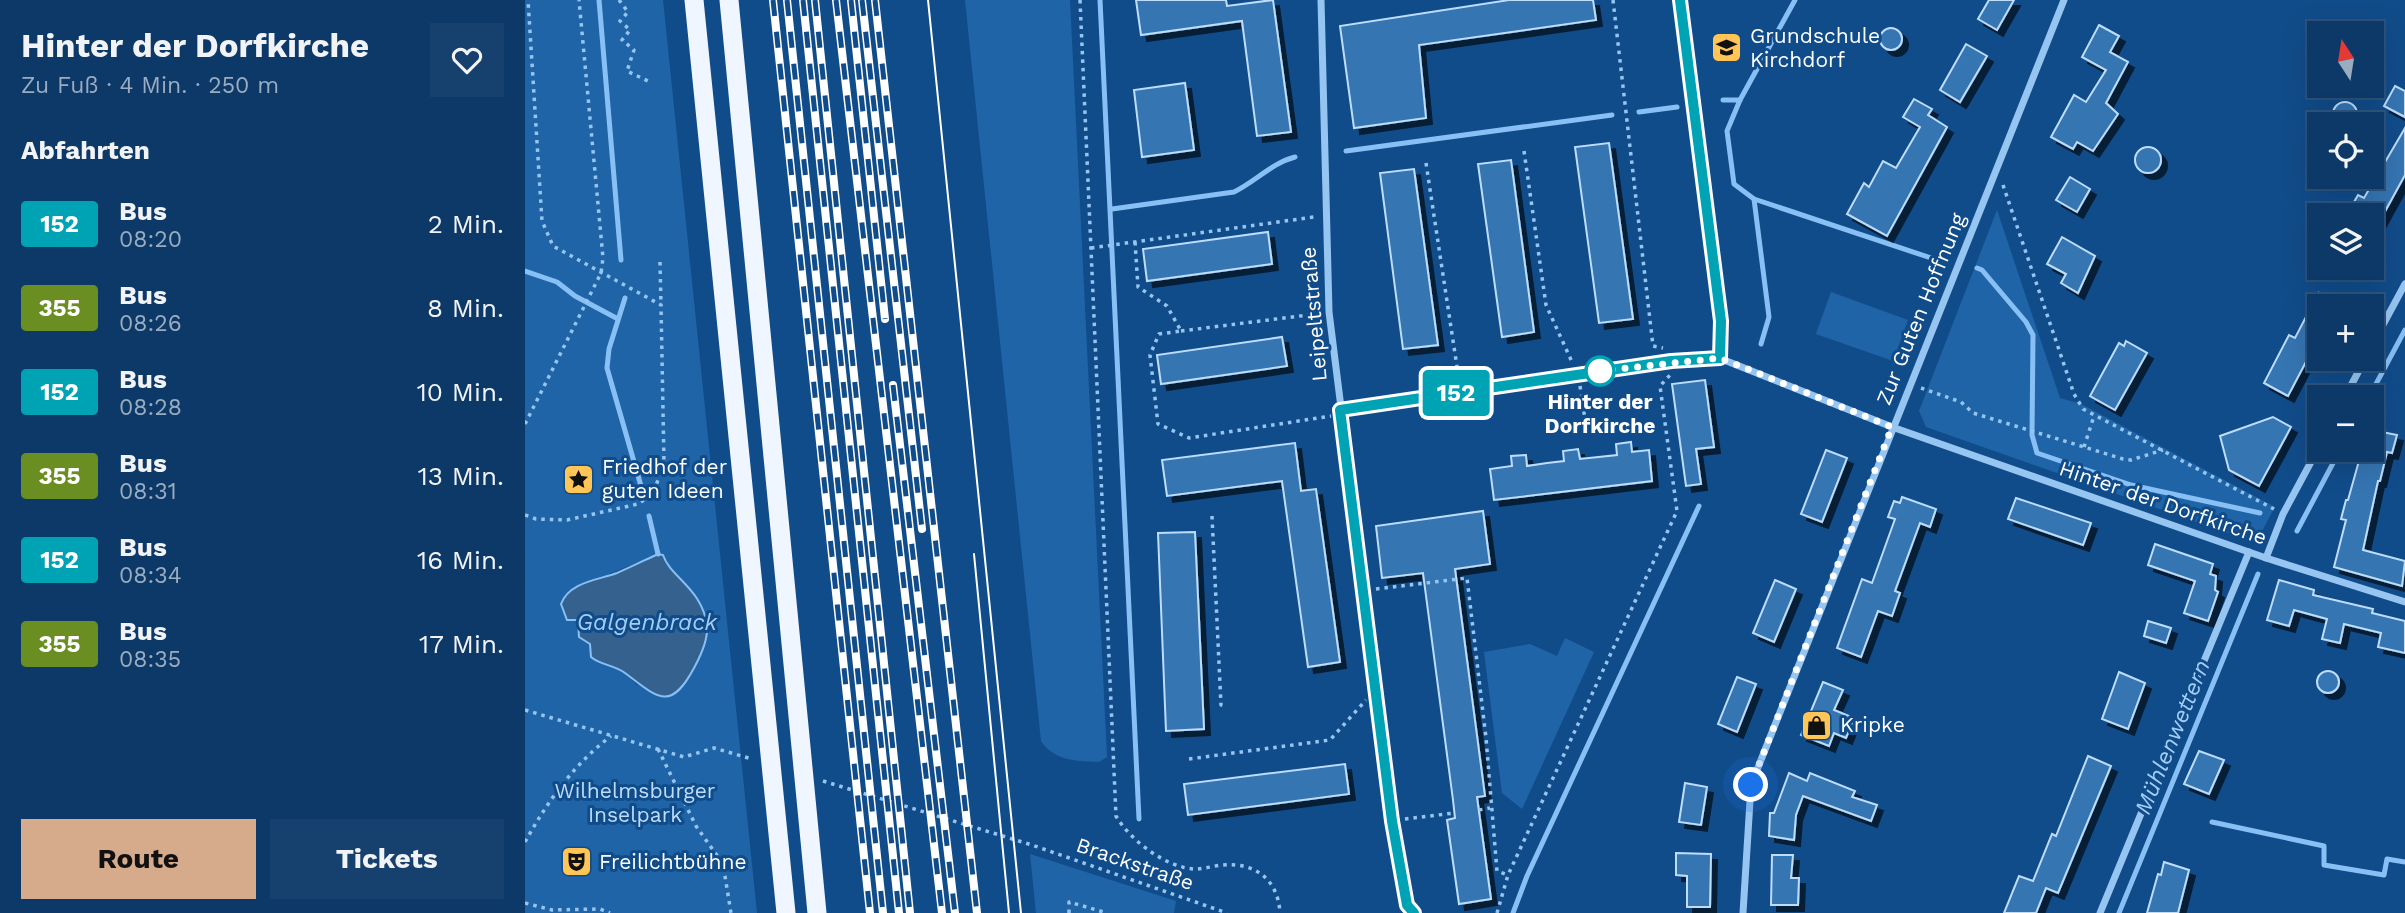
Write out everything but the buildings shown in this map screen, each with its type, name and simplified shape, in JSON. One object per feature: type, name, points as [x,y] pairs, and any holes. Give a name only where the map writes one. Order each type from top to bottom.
[{"type":"highway","points":[[694,0],[786,913]]},
{"type":"highway","points":[[729,0],[817,913]]},
{"type":"street","name":"Leipeltstraße","points":[[1321,0],[1324,215],[1329,312],[1392,821],[1407,905],[1414,913]]},
{"type":"street","points":[[1681,0],[1720,312],[1720,358]]},
{"type":"street","name":"Zur Guten Hoffnung","points":[[1743,913],[1751,785],[2064,0]]},
{"type":"street","points":[[2384,323],[2405,284]]},
{"type":"street","name":"Hinter der Dorfkirche","points":[[1340,410],[1671,361],[1720,358],[1892,427],[2266,558],[2405,602]]},
{"type":"street","points":[[2266,558],[2283,514],[2311,462]]},
{"type":"street","points":[[2100,913],[2249,552]]},
{"type":"path","points":[[528,0],[542,221],[553,246],[661,305]]},
{"type":"path","points":[[525,424],[601,273],[603,258],[579,0]]},
{"type":"path","points":[[619,0],[628,12],[620,21],[630,30],[622,40],[635,50],[628,74],[638,74],[650,82]]},
{"type":"path","points":[[1080,0],[1116,816],[1125,831],[1153,854],[1193,869],[1243,866],[1265,874],[1277,892],[1280,913]]},
{"type":"path","points":[[1613,0],[1653,346],[1669,350]]},
{"type":"path","points":[[1524,151],[1546,305],[1567,346],[1577,375]]},
{"type":"path","points":[[1426,163],[1461,392]]},
{"type":"path","points":[[1997,166],[2074,394],[2083,409],[2283,514]]},
{"type":"path","points":[[1091,248],[1324,215]]},
{"type":"path","points":[[1135,242],[1138,287],[1167,306],[1181,331]]},
{"type":"path","points":[[525,515],[536,519],[567,520],[638,504],[653,494],[664,463],[660,262]]},
{"type":"path","points":[[1329,312],[1159,334],[1150,355],[1158,424],[1189,438],[1327,419],[1340,410]]},
{"type":"path","points":[[1497,913],[1508,875],[1677,511],[1660,386],[1672,373]]},
{"type":"path","points":[[1910,384],[1961,402],[1973,413],[2131,460],[2163,450]]},
{"type":"path","points":[[1581,391],[1586,426]]},
{"type":"path","points":[[2084,447],[2094,415]]},
{"type":"path","points":[[1212,516],[1221,705],[1227,705]]},
{"type":"path","points":[[1365,590],[1467,578],[1486,738],[1497,871],[1508,875]]},
{"type":"path","points":[[1189,759],[1330,740],[1377,688]]},
{"type":"path","points":[[525,710],[684,757],[714,748],[754,760]]},
{"type":"path","points":[[525,842],[541,814],[582,758],[612,736]]},
{"type":"path","points":[[658,750],[695,826],[723,864],[731,913]]},
{"type":"path","name":"Brackstraße","points":[[820,780],[1033,845],[1227,913]]},
{"type":"path","points":[[1479,810],[1490,808]]},
{"type":"path","points":[[1392,821],[1454,813]]},
{"type":"path","points":[[1069,913],[1069,902],[1107,913]]},
{"type":"path","points":[[525,903],[552,910],[600,909],[610,913]]},
{"type":"green space","name":"Wilhelmsburger Inselpark","points":[[525,0],[663,0],[757,913],[525,913]],"holes":[[[642,561],[696,601],[703,613],[705,626],[696,665],[637,685],[625,673],[591,657],[590,644],[583,641],[579,620],[566,594]]]},
{"type":"green space","points":[[965,0],[1070,0],[1107,757],[1099,762],[1059,756],[1046,748],[1041,741]]},
{"type":"green space","points":[[1997,210],[2060,398],[2081,404],[2275,507],[2262,531],[2242,538],[1926,427],[1919,411]]},
{"type":"green space","points":[[1831,292],[1908,320],[1893,361],[1816,334]]},
{"type":"green space","points":[[1565,638],[1594,652],[1522,809],[1502,793],[1484,652],[1530,644],[1557,656]]},
{"type":"green space","points":[[1030,854],[1176,901],[1174,913],[1036,913]]},
{"type":"water","name":"Galgenbrack","points":[[658,554],[663,555],[672,570],[694,594],[705,614],[707,627],[703,649],[696,664],[678,691],[670,696],[655,694],[621,670],[591,657],[590,644],[579,637],[578,620],[567,620],[561,604],[577,586],[617,573]]},
{"type":"waterway","points":[[599,0],[621,260]]},
{"type":"waterway","points":[[1100,0],[1139,819]]},
{"type":"waterway","points":[[1761,344],[1769,317],[1754,199],[1734,184],[1727,131],[1740,100],[1795,0]]},
{"type":"waterway","points":[[1723,100],[1740,100]]},
{"type":"waterway","points":[[1639,112],[1677,107]]},
{"type":"waterway","points":[[1346,151],[1612,115]]},
{"type":"waterway","points":[[1112,209],[1234,192],[1279,163],[1295,157]]},
{"type":"waterway","points":[[1754,199],[1943,262]]},
{"type":"waterway","points":[[1977,268],[1982,270],[2026,322],[2033,335],[2032,435],[2037,453],[2131,485],[2260,513]]},
{"type":"waterway","points":[[525,271],[557,282],[575,296],[618,319]]},
{"type":"waterway","points":[[625,298],[609,349],[607,368],[643,493]]},
{"type":"waterway","name":"Mühlenwettern","points":[[2375,385],[2405,330]]},
{"type":"waterway","name":"Mühlenwettern","points":[[2297,531],[2334,462]]},
{"type":"waterway","points":[[1513,913],[1527,876],[1699,506]]},
{"type":"waterway","points":[[649,516],[658,554]]},
{"type":"waterway","name":"Mühlenwettern","points":[[2119,913],[2258,574]]},
{"type":"waterway","points":[[2212,822],[2324,846],[2324,865],[2384,875],[2387,859],[2405,862]]},
{"type":"tram line","points":[[928,0],[1021,913]]},
{"type":"tram line","points":[[974,554],[1009,913]]},
{"type":"railway","points":[[773,0],[870,913]]},
{"type":"railway","points":[[787,0],[883,913]]},
{"type":"railway","points":[[803,0],[899,913]]},
{"type":"railway","points":[[815,0],[910,913]]},
{"type":"railway","points":[[836,0],[942,913]]},
{"type":"railway","points":[[851,0],[885,319]]},
{"type":"railway","points":[[862,0],[922,529]]},
{"type":"railway","points":[[875,0],[977,913]]},
{"type":"railway","points":[[893,385],[955,913]]},
{"type":"bus line","name":"152","points":[[1414,913],[1407,905],[1392,821],[1365,590],[1340,410],[1671,361],[1720,358],[1721,321],[1680,0]]},
{"type":"place","name":"Grundschule Kirchdorf","points":[[1727,48]]},
{"type":"place","name":"Hinter der Dorfkirche","points":[[1600,371]]},
{"type":"place","name":"Friedhof der guten Ideen","points":[[579,479]]},
{"type":"place","name":"Kripke","points":[[1817,725]]},
{"type":"place","name":"Freilichtbühne","points":[[576,862]]},
{"type":"route","points":[[1600,371],[1671,361],[1720,358],[1892,427],[1751,785]]}]
